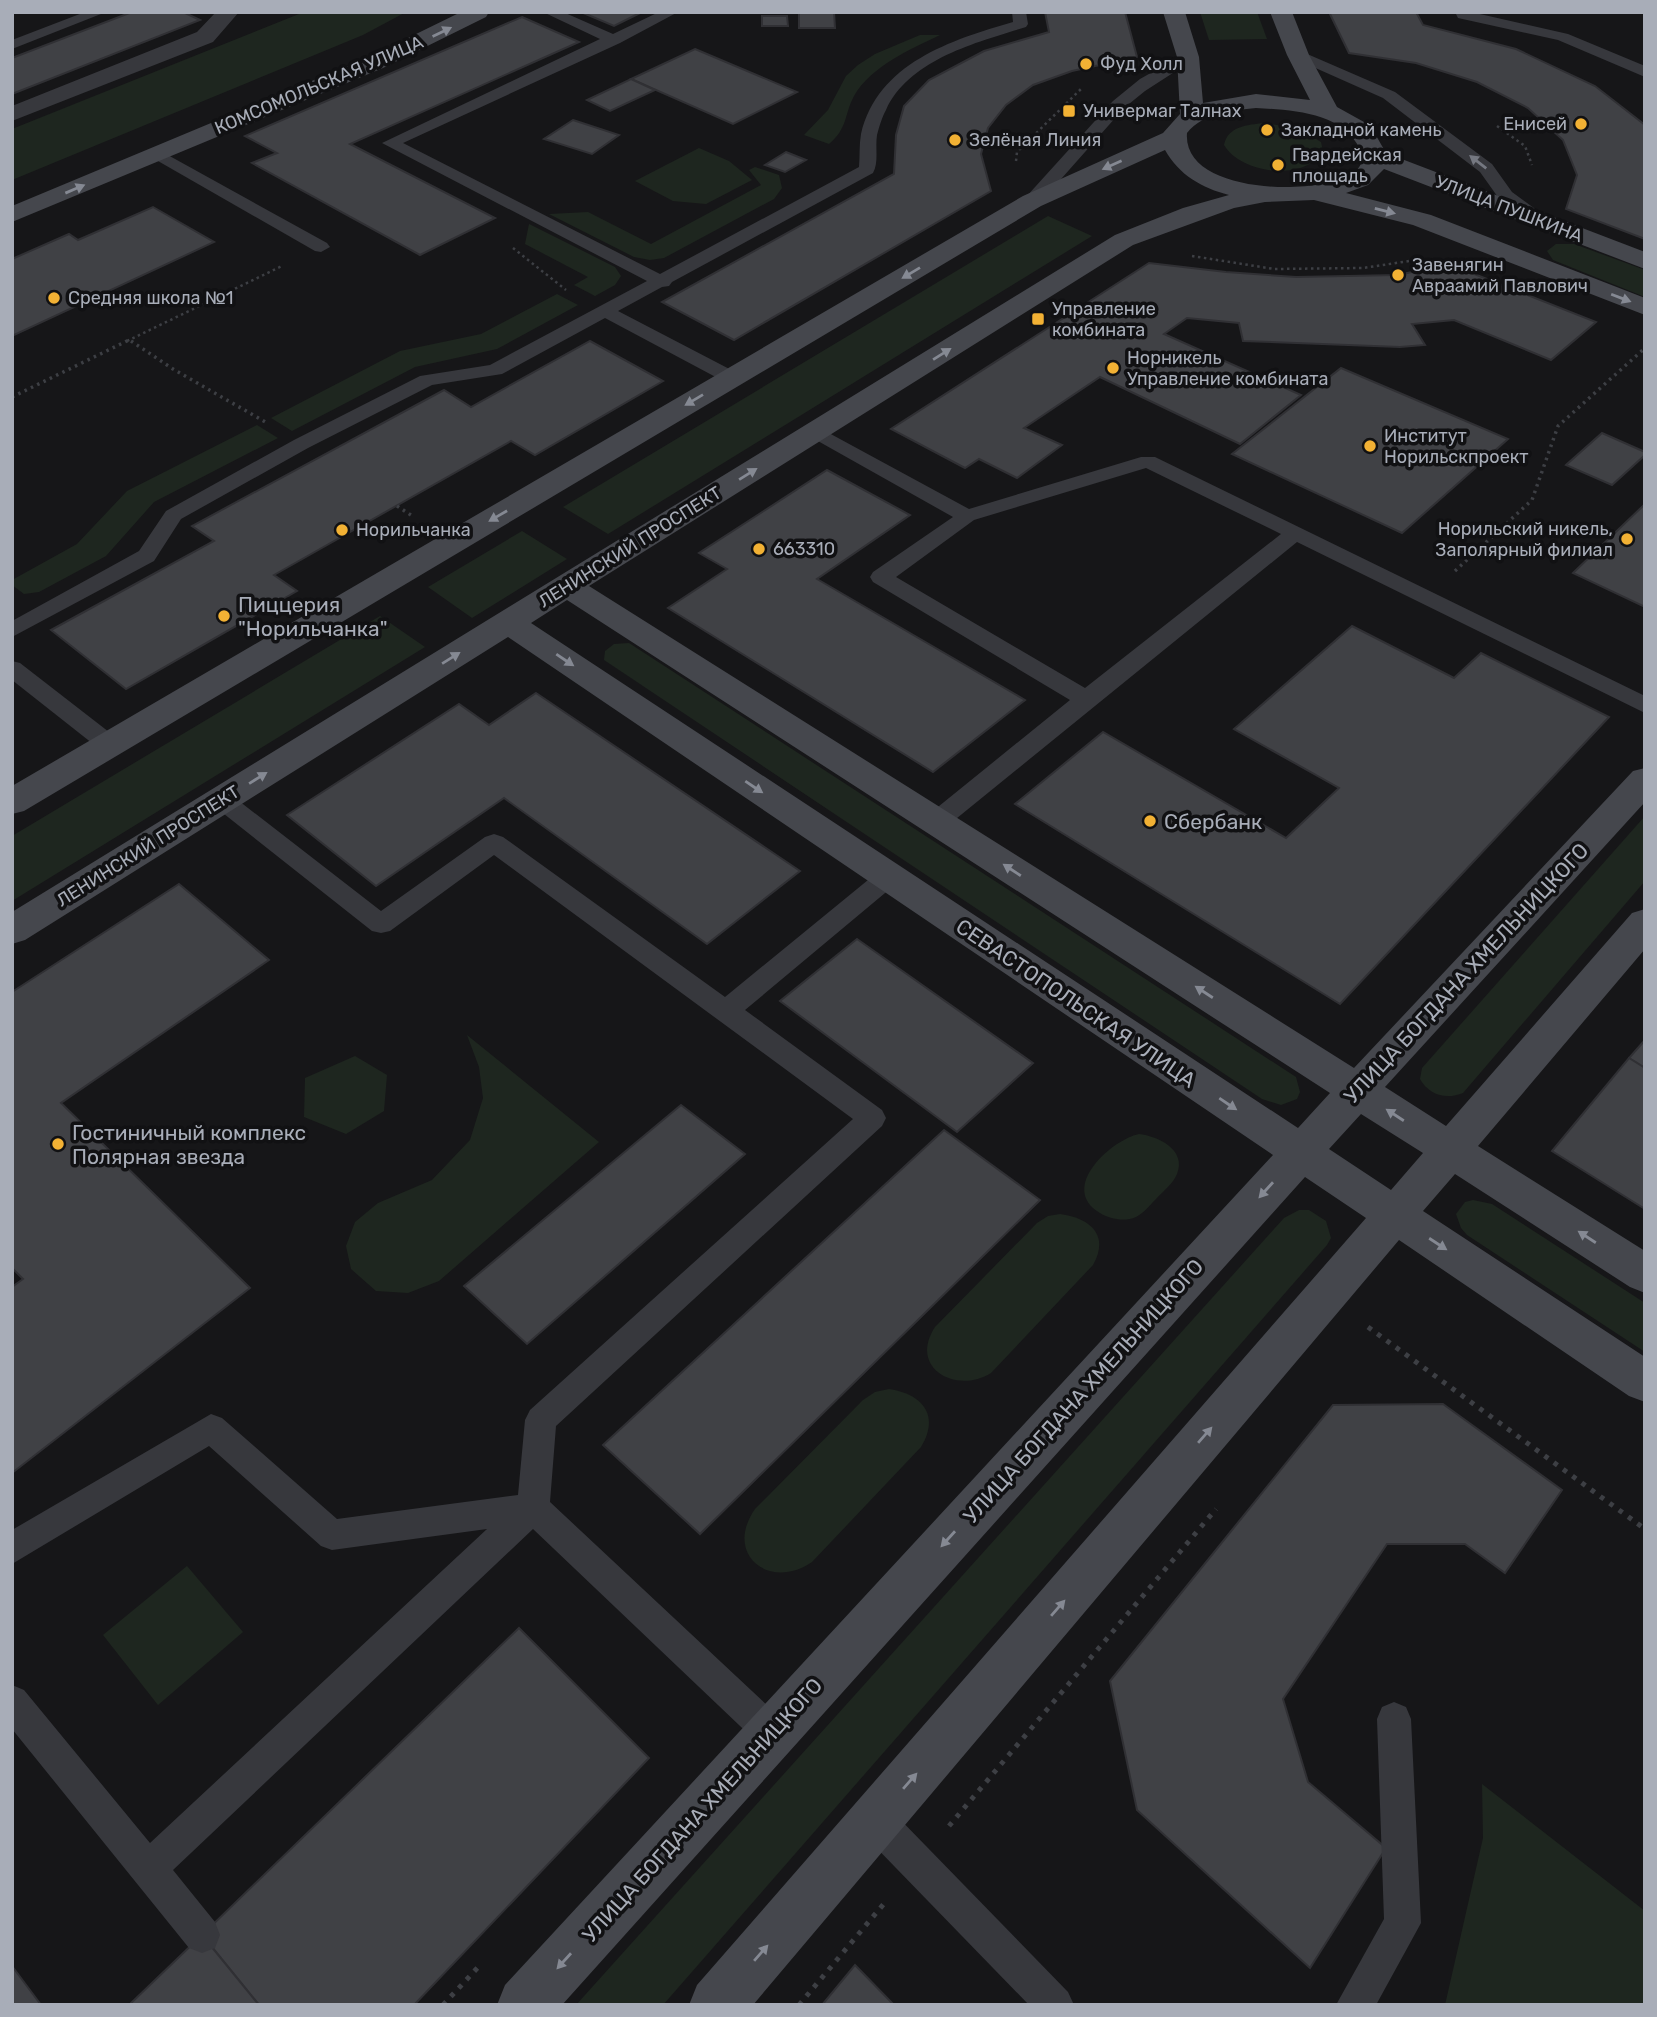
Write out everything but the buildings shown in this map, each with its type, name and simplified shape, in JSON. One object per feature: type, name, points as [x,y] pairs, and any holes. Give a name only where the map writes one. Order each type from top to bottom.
[{"type":"street","points":[[12,114],[205,37],[228,12]]},
{"type":"street","name":"КОМСОМОЛЬСКАЯ УЛИЦА","points":[[12,215],[146,148],[350,53],[427,12]]},
{"type":"street","name":"КОМСОМОЛЬСКАЯ УЛИЦА","points":[[12,194],[375,64],[478,12]]},
{"type":"street","points":[[12,802],[1032,201],[1183,126],[1220,104],[1256,100],[1293,103],[1328,112],[1361,131],[1371,143],[1374,157],[1370,169],[1359,180],[1319,194],[1262,195],[1225,186],[1196,172],[1178,155],[1183,126],[1188,57],[1174,12]]},
{"type":"street","points":[[1281,12],[1298,55],[1328,112]]},
{"type":"street","name":"УЛИЦА ПУШКИНА","points":[[1374,157],[1645,261]]},
{"type":"street","name":"УЛИЦА ПУШКИНА","points":[[1319,194],[1422,220],[1645,307]]},
{"type":"street","name":"ЛЕНИНСКИЙ ПРОСПЕКТ","points":[[12,930],[1124,240],[1184,214],[1225,201],[1262,195]]},
{"type":"street","points":[[567,586],[1645,1274]]},
{"type":"street","name":"СЕВАСТОПОЛЬСКАЯ УЛИЦА","points":[[508,622],[1645,1382]]},
{"type":"street","name":"УЛИЦА БОГДАНА ХМЕЛЬНИЦКОГО","points":[[525,2005],[1301,1152],[1645,780]]},
{"type":"street","points":[[716,2005],[1645,923]]},
{"type":"lane","points":[[12,45],[99,12]]},
{"type":"lane","points":[[550,12],[615,40]]},
{"type":"lane","points":[[663,282],[390,143],[671,12]]},
{"type":"lane","points":[[12,630],[147,556],[173,514],[301,444],[427,380],[495,370],[663,282],[867,169],[865,145],[879,103],[891,85],[925,59],[975,37],[1021,24],[1019,12]]},
{"type":"lane","points":[[1462,12],[1463,15],[1563,37],[1645,72]]},
{"type":"lane","points":[[1298,55],[1343,78],[1389,95],[1486,169],[1506,196],[1546,223]]},
{"type":"lane","points":[[1032,201],[1062,171],[1072,154],[1133,92],[1188,57]]},
{"type":"lane","points":[[146,148],[321,247]]},
{"type":"lane","points":[[607,312],[732,378]]},
{"type":"lane","points":[[816,432],[967,516]]},
{"type":"lane","points":[[1086,699],[881,577],[967,516],[1148,461],[1645,705]]},
{"type":"lane","points":[[937,821],[1296,533]]},
{"type":"lane","points":[[12,668],[110,745]]},
{"type":"lane","points":[[148,1869],[533,1507],[541,1420],[872,1118],[494,843],[381,924],[222,800]]},
{"type":"lane","points":[[726,1011],[888,877]]},
{"type":"lane","points":[[12,1548],[211,1428],[332,1535],[533,1507]]},
{"type":"lane","points":[[533,1507],[772,1733]]},
{"type":"lane","points":[[12,1702],[202,1935]]},
{"type":"lane","points":[[1355,2005],[1404,1923],[1394,1719]]},
{"type":"lane","points":[[876,1821],[1055,2005]]},
{"type":"path","points":[[12,397],[321,247]]},
{"type":"path","points":[[1184,255],[1274,269],[1363,268],[1424,259]]},
{"type":"path","points":[[130,340],[173,369],[264,421]]},
{"type":"path","points":[[1426,597],[1532,500],[1558,426],[1645,348]]},
{"type":"path","points":[[1359,1338],[1376,1318]]},
{"type":"path","points":[[1368,1327],[1645,1529]]},
{"type":"path","points":[[799,2005],[1218,1506]]},
{"type":"shaded area","points":[[304,12],[406,12],[363,35],[12,180],[12,129]]},
{"type":"shaded area","points":[[1200,12],[1257,12],[1267,39],[1209,40]]},
{"type":"shaded area","points":[[920,35],[940,35],[892,60],[861,85],[851,103],[843,127],[829,144],[804,135],[828,110],[846,76],[858,65],[875,54]]},
{"type":"shaded area","points":[[1264,123],[1298,128],[1321,142],[1323,151],[1314,161],[1302,167],[1273,170],[1244,163],[1224,145],[1234,130]]},
{"type":"shaded area","points":[[699,148],[729,161],[752,180],[706,204],[673,201],[635,181]]},
{"type":"shaded area","points":[[755,167],[779,175],[782,188],[774,199],[664,258],[650,260],[634,257],[549,214],[588,212],[651,244],[761,185],[749,170]]},
{"type":"shaded area","points":[[1048,216],[1092,236],[608,534],[563,507]]},
{"type":"shaded area","points":[[529,224],[615,267],[621,276],[615,285],[595,296],[574,285],[588,277],[525,244]]},
{"type":"shaded area","points":[[1556,244],[1574,244],[1645,270],[1645,297],[1553,260],[1547,251]]},
{"type":"shaded area","points":[[557,294],[578,305],[497,349],[415,367],[292,431],[271,418],[400,351],[481,334]]},
{"type":"shaded area","points":[[257,425],[278,438],[154,502],[106,556],[39,592],[24,594],[12,585],[12,580],[77,544],[127,491]]},
{"type":"shaded area","points":[[522,531],[567,559],[472,618],[428,587]]},
{"type":"shaded area","points":[[380,616],[425,647],[12,901],[12,836]]},
{"type":"shaded area","points":[[629,643],[1296,1077],[1300,1092],[1297,1099],[1281,1105],[1262,1099],[604,660],[605,651],[614,644]]},
{"type":"shaded area","points":[[1645,816],[1645,881],[1463,1093],[1444,1096],[1428,1089],[1420,1079],[1422,1068]]},
{"type":"shaded area","points":[[467,1035],[599,1142],[439,1281],[408,1293],[376,1291],[351,1269],[346,1246],[355,1222],[378,1203],[432,1180],[470,1140],[483,1098],[479,1067]]},
{"type":"shaded area","points":[[355,1056],[387,1075],[384,1111],[346,1134],[304,1117],[305,1078]]},
{"type":"shaded area","points":[[1139,1134],[1162,1141],[1174,1151],[1179,1165],[1177,1174],[1139,1215],[1131,1219],[1108,1217],[1088,1203],[1084,1191],[1086,1179],[1103,1155],[1115,1145]]},
{"type":"shaded area","points":[[1473,1200],[1492,1204],[1645,1303],[1645,1352],[1467,1235],[1456,1214],[1465,1202]]},
{"type":"shaded area","points":[[1299,1210],[1309,1210],[1326,1221],[1331,1238],[1327,1245],[663,2005],[576,2005],[1284,1218]]},
{"type":"shaded area","points":[[1060,1214],[1080,1219],[1094,1230],[1099,1245],[1093,1265],[991,1373],[964,1381],[940,1374],[927,1355],[928,1342],[935,1327],[1037,1223],[1048,1216]]},
{"type":"shaded area","points":[[889,1389],[911,1396],[925,1408],[929,1426],[921,1447],[812,1562],[796,1570],[781,1572],[767,1570],[756,1564],[748,1554],[744,1541],[755,1509],[863,1400],[875,1392]]},
{"type":"shaded area","points":[[187,1566],[243,1632],[158,1705],[103,1635]]},
{"type":"shaded area","points":[[1482,1784],[1645,1911],[1645,2005],[1445,2005],[1483,1838]]},
{"type":"place","name":"Фуд Холл","points":[[1086,64]]},
{"type":"place","name":"Универмаг Талнах","points":[[1069,111]]},
{"type":"place","name":"Енисей","points":[[1581,124]]},
{"type":"place","name":"Закладной камень","points":[[1267,130]]},
{"type":"place","name":"Зелёная Линия","points":[[955,140]]},
{"type":"place","name":"Гвардейская площадь","points":[[1278,165]]},
{"type":"place","name":"Завенягин Авраамий Павлович","points":[[1398,275]]},
{"type":"place","name":"Средняя школа №1","points":[[54,298]]},
{"type":"place","name":"Управление комбината","points":[[1038,319]]},
{"type":"place","name":"Норникель Управление комбината","points":[[1113,368]]},
{"type":"place","name":"Институт Норильскпроект","points":[[1370,446]]},
{"type":"place","name":"Норильчанка","points":[[342,530]]},
{"type":"place","name":"Норильский никель, Заполярный филиал","points":[[1627,539]]},
{"type":"place","name":"663310","points":[[759,549]]},
{"type":"place","name":"Пиццерия \"Норильчанка\"","points":[[224,616]]},
{"type":"place","name":"Сбербанк","points":[[1150,821]]},
{"type":"place","name":"Гостиничный комплекс Полярная звезда","points":[[58,1144]]}]
